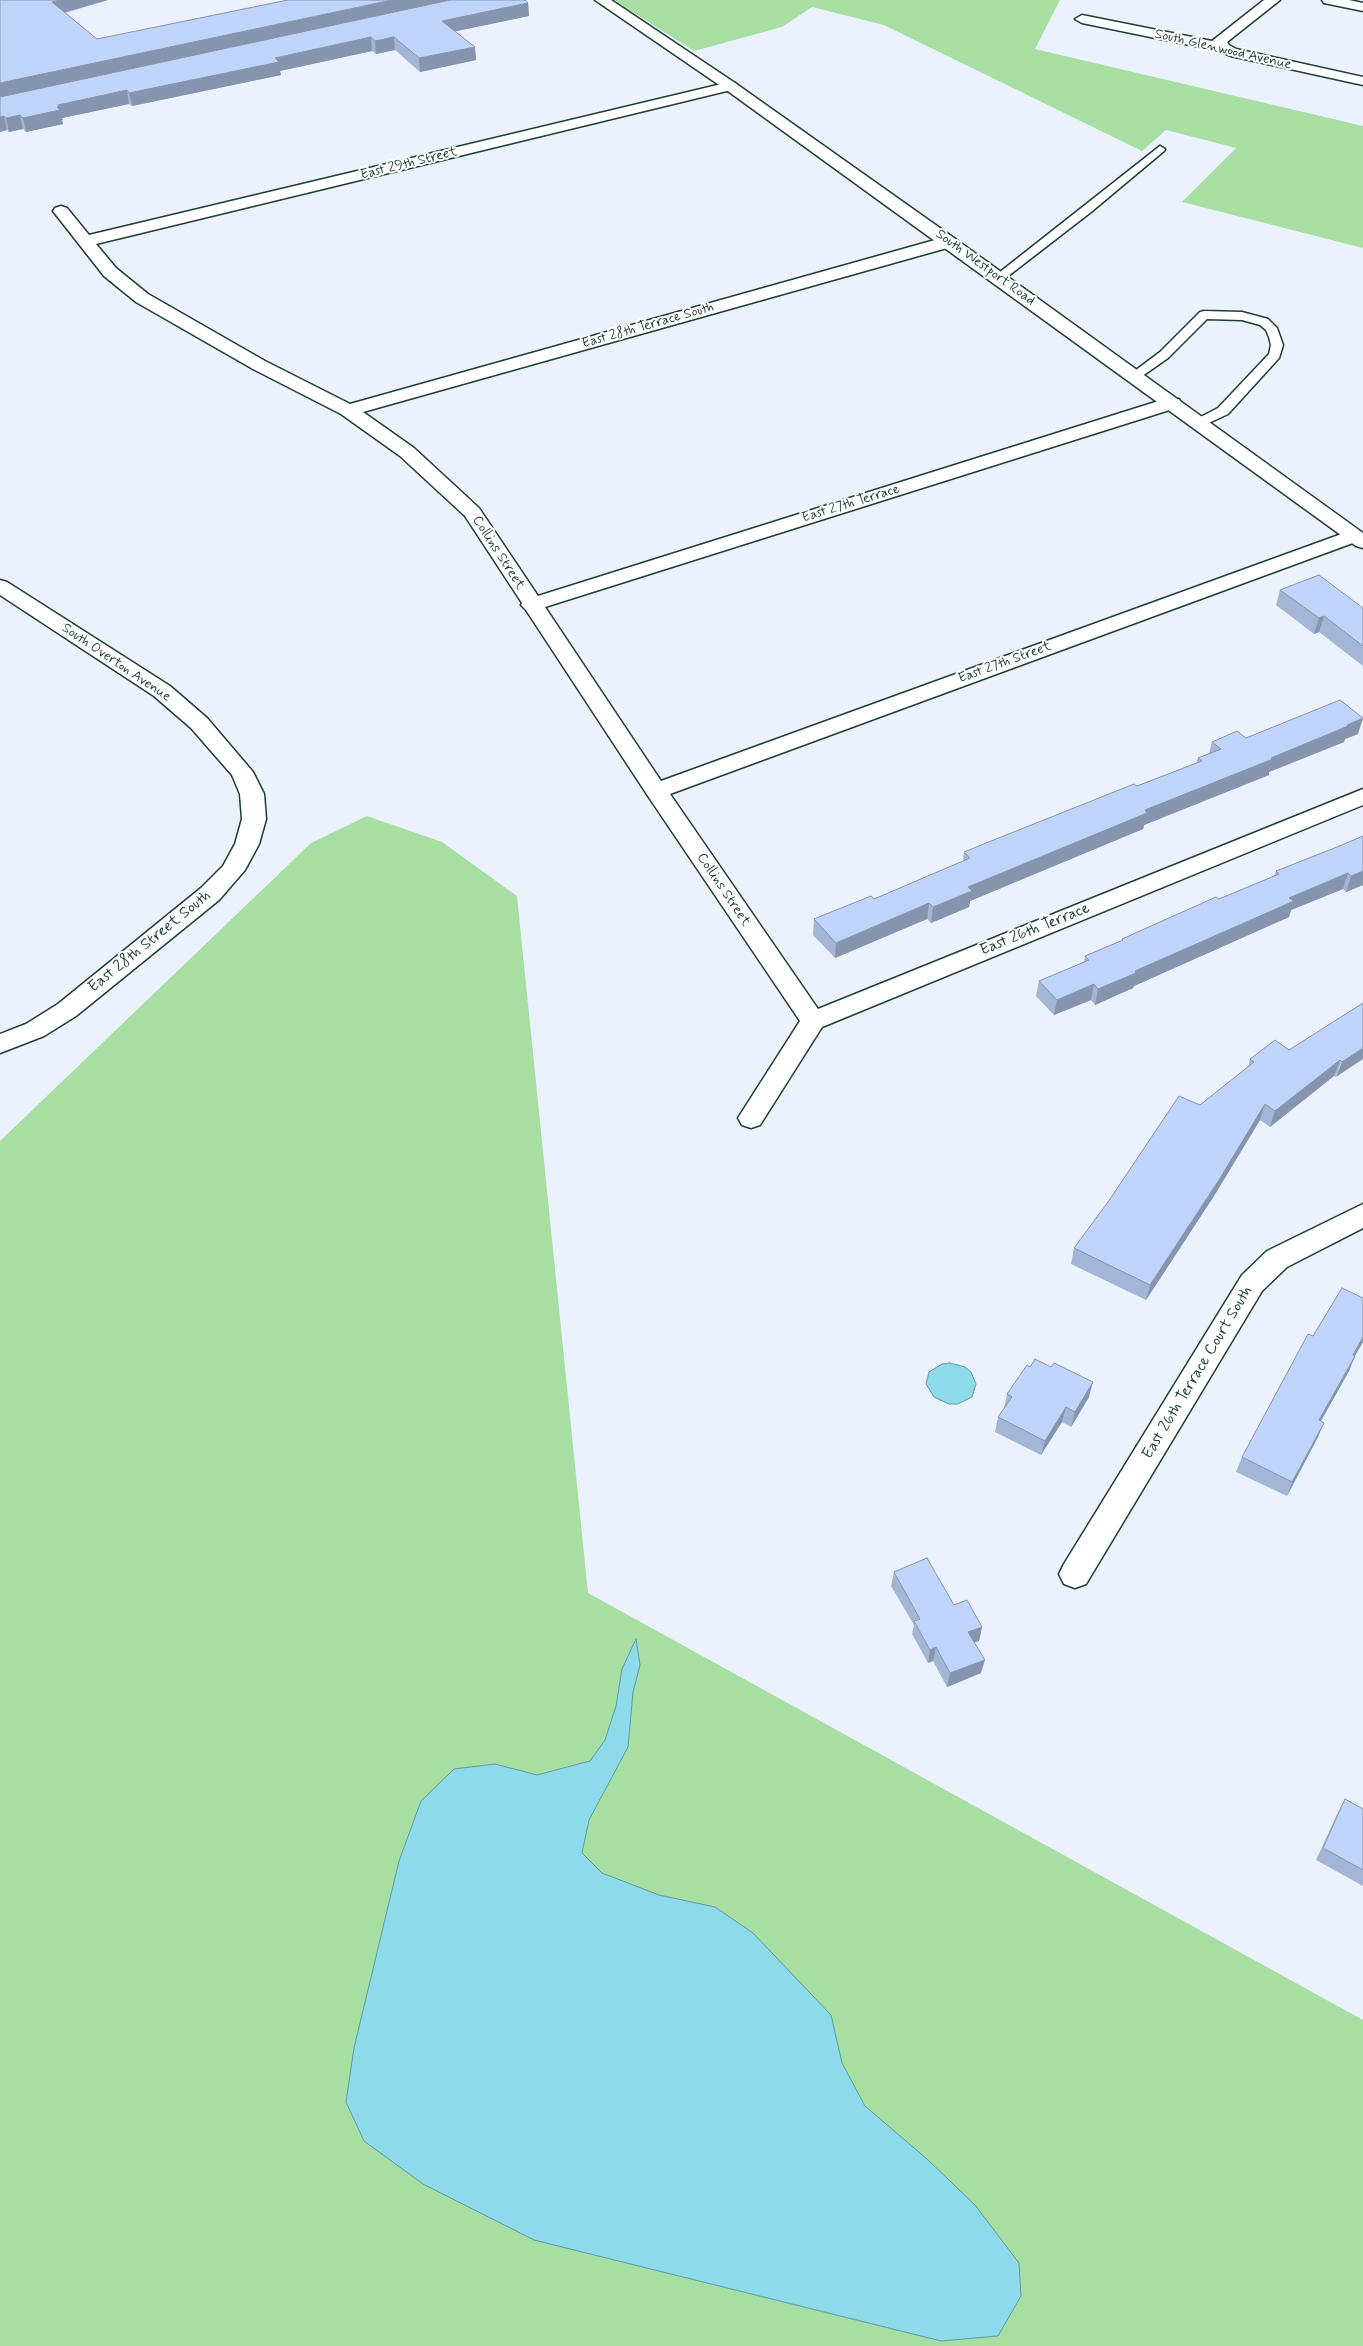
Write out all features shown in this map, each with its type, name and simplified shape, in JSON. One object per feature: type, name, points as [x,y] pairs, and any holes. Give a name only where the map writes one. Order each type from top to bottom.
[{"type":"street","name":"South Westport Road","points":[[602,0],[730,86],[1359,539]]},
{"type":"street","points":[[1224,48],[1219,42],[1273,0]]},
{"type":"street","points":[[1329,0],[1363,7]]},
{"type":"street","name":"South Glenwood Avenue","points":[[1082,19],[1224,48],[1231,52],[1363,82]]},
{"type":"street","name":"East 29th Street","points":[[87,241],[730,86]]},
{"type":"street","name":"Collins Street","points":[[61,211],[110,272],[142,298],[259,364],[348,410],[407,452],[466,507],[813,1021]]},
{"type":"street","name":"East 28th Terrace South","points":[[348,410],[948,242]]},
{"type":"street","name":"East 27th Terrace","points":[[531,605],[1172,403]]},
{"type":"street","name":"East 27th Street","points":[[656,791],[1359,539]]},
{"type":"street","name":"South Overton Avenue","points":[[0,586],[169,697],[199,723],[242,772],[252,794],[252,801]]},
{"type":"street","name":"East 26th Terrace","points":[[813,1021],[1363,796]]},
{"type":"street","name":"East 28th Street South","points":[[0,1044],[35,1030],[67,1010],[210,894],[233,870],[247,844],[254,819],[252,801]]},
{"type":"street","points":[[751,1118],[813,1021]]},
{"type":"street","name":"East 26th Terrace Court South","points":[[1075,1574],[1252,1283],[1277,1259],[1363,1215]]},
{"type":"lane","points":[[999,278],[1087,210],[1160,149]]},
{"type":"lane","points":[[1134,376],[1164,355],[1204,315],[1242,316],[1264,322],[1271,328],[1275,337],[1277,345],[1275,355],[1223,411],[1200,423]]},
{"type":"green space","points":[[614,0],[1060,0],[1035,49],[1363,126],[1363,248],[1182,202],[1236,148],[1166,130],[1142,151],[884,25],[812,7],[782,27],[694,51]]},
{"type":"green space","points":[[367,816],[442,842],[517,896],[588,1593],[1363,2020],[1363,2346],[0,2346],[0,1141],[311,843]]},
{"type":"water","points":[[950,1363],[965,1367],[971,1372],[976,1384],[972,1397],[958,1404],[949,1404],[934,1397],[926,1384],[929,1372],[942,1364]]},
{"type":"water","points":[[636,1639],[640,1665],[633,1692],[628,1747],[589,1820],[582,1853],[602,1873],[659,1895],[715,1907],[753,1933],[831,2015],[842,2063],[865,2106],[927,2159],[975,2205],[1019,2263],[1021,2296],[998,2336],[941,2341],[534,2240],[423,2184],[364,2141],[346,2102],[354,2048],[399,1861],[421,1801],[454,1769],[495,1764],[537,1775],[590,1761],[605,1740],[616,1706],[622,1669]]},
{"type":"building","points":[[0,0],[61,0],[52,2],[97,39],[288,0],[392,0],[0,83]]},
{"type":"building","points":[[450,0],[525,0],[528,3],[442,21],[475,47],[419,58],[394,37],[375,41],[371,37],[275,58],[279,62],[129,93],[127,90],[58,105],[60,106],[57,107],[60,110],[23,118],[20,115],[6,118],[4,116],[0,117],[0,97]]},
{"type":"building","points":[[1319,575],[1363,608],[1363,646],[1324,616],[1319,618],[1280,590]]},
{"type":"building","points":[[1340,700],[1363,718],[1271,758],[1273,759],[1145,810],[1147,813],[968,887],[972,891],[933,907],[929,903],[836,943],[814,919],[871,896],[874,899],[970,858],[964,852],[981,845],[1134,784],[1137,786],[1202,761],[1198,758],[1221,749],[1212,742],[1237,731],[1246,738]]},
{"type":"building","points":[[1363,836],[1363,871],[1351,876],[1348,873],[1289,898],[1294,901],[1135,971],[1136,973],[1098,989],[1094,984],[1057,1000],[1039,981],[1089,960],[1085,956],[1122,939],[1216,897],[1219,899],[1279,874],[1276,871]]},
{"type":"building","points":[[1363,1003],[1363,1048],[1342,1062],[1340,1060],[1275,1111],[1265,1104],[1219,1180],[1150,1285],[1074,1248],[1108,1202],[1179,1096],[1200,1105],[1254,1062],[1250,1059],[1275,1040],[1289,1050]]},
{"type":"building","points":[[1342,1288],[1363,1298],[1363,1337],[1353,1355],[1355,1356],[1319,1420],[1324,1423],[1292,1482],[1242,1457],[1308,1334],[1313,1336]]},
{"type":"building","points":[[1035,1359],[1051,1367],[1054,1363],[1093,1382],[1075,1412],[1066,1407],[1045,1441],[998,1417],[1012,1397],[1007,1394],[1027,1365],[1030,1367]]},
{"type":"building","points":[[927,1558],[954,1605],[967,1600],[982,1627],[968,1632],[985,1660],[950,1673],[936,1647],[930,1650],[914,1621],[920,1619],[894,1572]]},
{"type":"building","points":[[1345,1799],[1363,1809],[1363,1870],[1323,1848]]}]
